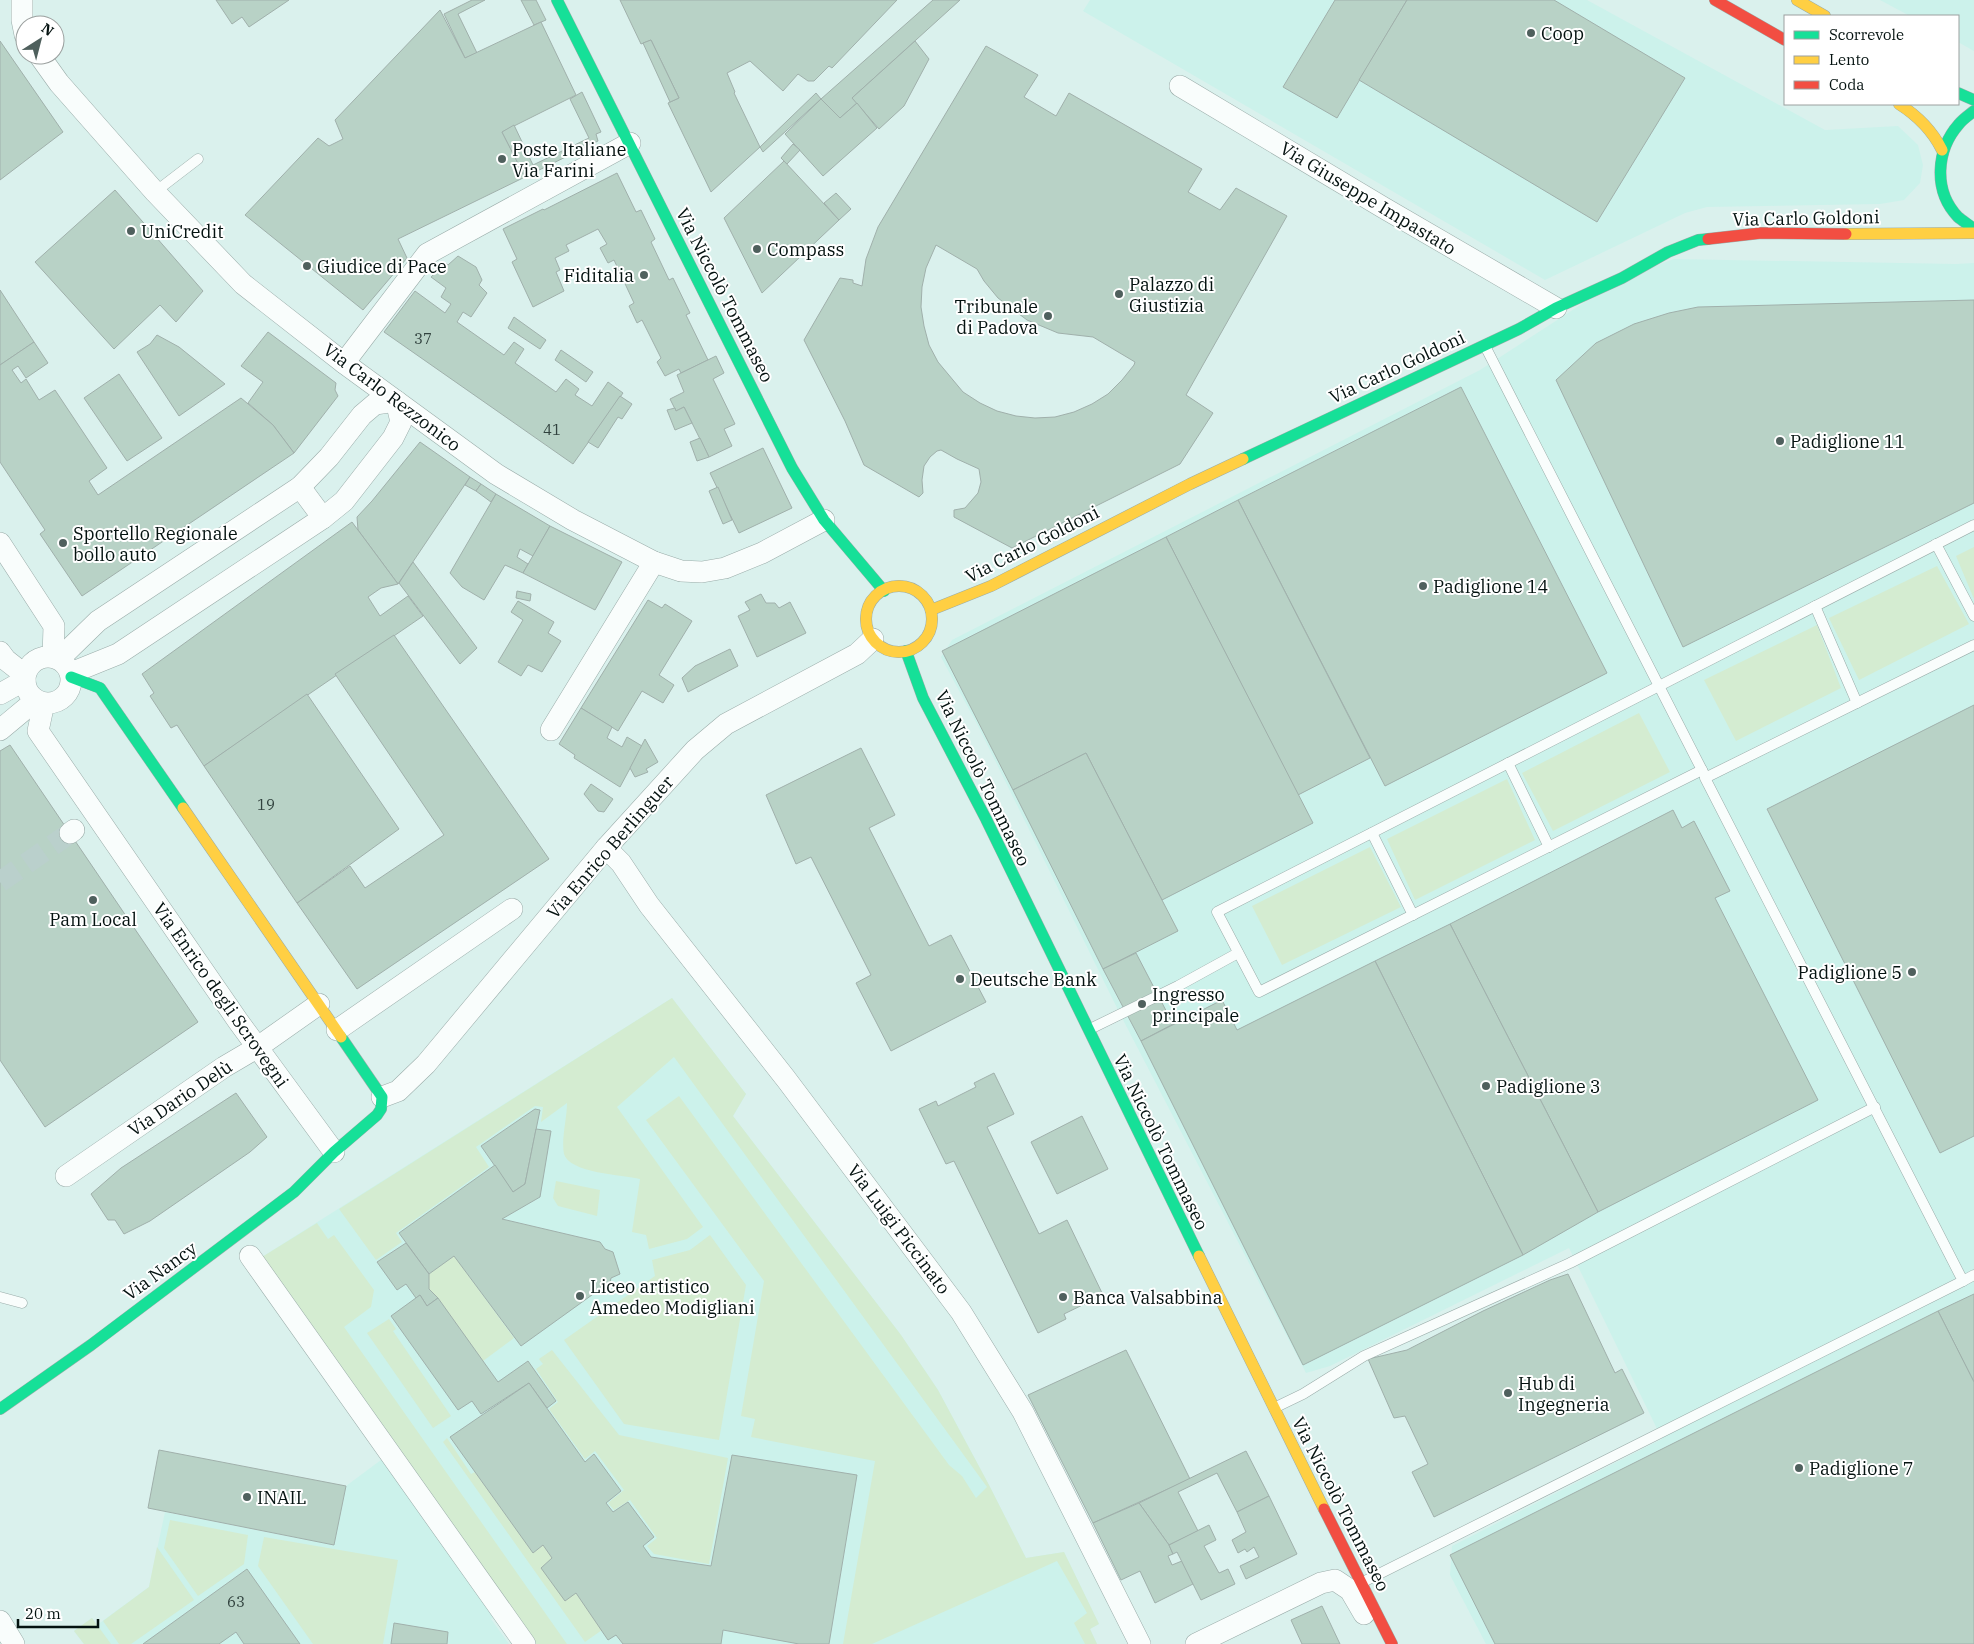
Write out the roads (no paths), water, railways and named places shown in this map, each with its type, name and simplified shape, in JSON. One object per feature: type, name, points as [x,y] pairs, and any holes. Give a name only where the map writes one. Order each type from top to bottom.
[{"type":"street","points":[[22,0],[22,15]]},
{"type":"street","name":"Via Niccolò Tommaseo","points":[[557,0],[792,468],[824,520],[884,590]]},
{"type":"street","points":[[1715,0],[1784,39]]},
{"type":"street","points":[[1798,0],[1823,15]]},
{"type":"street","name":"Via Carlo Rezzonico","points":[[46,65],[59,83],[154,192],[243,284],[344,363],[496,474],[572,520],[654,562],[681,571],[702,572],[725,568],[762,553],[824,520]]},
{"type":"street","name":"Via Giuseppe Impastato","points":[[1180,86],[1362,199],[1556,308]]},
{"type":"street","points":[[1959,93],[1974,100]]},
{"type":"street","points":[[1900,105],[1923,121],[1938,139],[1942,150]]},
{"type":"street","points":[[1974,111],[1957,124],[1946,141],[1942,150],[1940,172],[1945,197],[1956,214],[1974,231]]},
{"type":"street","points":[[344,363],[427,254],[630,143]]},
{"type":"street","points":[[1939,212],[1945,197]]},
{"type":"street","name":"Via Carlo Goldoni","points":[[1897,234],[1918,229],[1927,224]]},
{"type":"street","name":"Via Carlo Goldoni","points":[[931,610],[991,586],[1190,484],[1485,345],[1556,308],[1622,278],[1668,252],[1698,240],[1761,233],[1897,234],[1974,231]]},
{"type":"street","points":[[396,401],[400,422],[393,438],[344,500],[323,518],[118,654],[63,667],[98,621],[300,487],[330,457],[362,415],[375,404],[396,401]]},
{"type":"street","points":[[300,487],[323,518]]},
{"type":"street","points":[[0,543],[54,626],[63,667],[71,686],[61,700],[53,703],[40,702],[0,730]]},
{"type":"street","points":[[551,730],[654,562]]},
{"type":"street","points":[[900,586],[912,589],[926,600],[931,610],[930,632],[916,648],[893,652],[887,650],[873,638],[868,629],[868,612],[875,597],[884,590],[900,586]]},
{"type":"street","name":"Via Enrico Berlinguer","points":[[382,1097],[398,1091],[426,1064],[606,848],[695,750],[726,724],[857,654],[873,638]]},
{"type":"street","name":"Via Niccolò Tommaseo","points":[[906,651],[923,698],[986,819],[1273,1409],[1388,1635]]},
{"type":"street","points":[[0,652],[25,678]]},
{"type":"street","points":[[40,702],[26,688],[25,678],[32,663],[39,658],[63,667],[100,688],[382,1097],[381,1109],[377,1115],[334,1152]]},
{"type":"street","points":[[0,694],[25,678]]},
{"type":"street","name":"Via Enrico degli Scrovegni","points":[[40,702],[38,731],[95,816],[334,1152]]},
{"type":"street","name":"Via Luigi Piccinato","points":[[606,848],[621,863],[649,905],[786,1079],[961,1312],[1023,1412],[1140,1644]]},
{"type":"street","points":[[337,1030],[512,909]]},
{"type":"street","name":"Via Dario Delù","points":[[66,1176],[319,1004]]},
{"type":"street","name":"Via Nancy","points":[[0,1409],[70,1360],[232,1240],[294,1192],[334,1152]]},
{"type":"street","points":[[250,1256],[525,1644]]},
{"type":"street","points":[[1196,1644],[1321,1583],[1335,1580],[1350,1590],[1363,1613],[1388,1635]]},
{"type":"street","points":[[0,1621],[14,1644]]},
{"type":"lane","points":[[154,192],[198,159]]},
{"type":"lane","points":[[1485,345],[1963,1281]]},
{"type":"lane","points":[[1974,525],[1216,912],[1259,992],[1549,847],[1857,703],[1974,645]]},
{"type":"lane","points":[[1936,544],[1974,616]]},
{"type":"lane","points":[[1815,606],[1857,703]]},
{"type":"lane","points":[[1508,763],[1549,847]]},
{"type":"lane","points":[[1372,833],[1413,915]]},
{"type":"lane","points":[[1088,1031],[1178,986],[1238,953]]},
{"type":"lane","points":[[1273,1409],[1304,1394],[1364,1356],[1570,1263],[1875,1107]]},
{"type":"lane","points":[[1361,1583],[1974,1276]]},
{"type":"lane","points":[[0,1297],[22,1303]]},
{"type":"tunnel","points":[[0,882],[70,833]]},
{"type":"place","name":"Coop","points":[[1531,33]]},
{"type":"place","name":"Poste Italiane Via Farini","points":[[502,159]]},
{"type":"place","name":"UniCredit","points":[[131,231]]},
{"type":"place","name":"Compass","points":[[757,249]]},
{"type":"place","name":"Giudice di Pace","points":[[307,266]]},
{"type":"place","name":"Fiditalia","points":[[644,275]]},
{"type":"place","name":"Palazzo di Giustizia","points":[[1119,294]]},
{"type":"place","name":"Tribunale di Padova","points":[[1048,316]]},
{"type":"place","name":"Padiglione 11","points":[[1780,441]]},
{"type":"place","name":"Sportello Regionale bollo auto","points":[[63,543]]},
{"type":"place","name":"Padiglione 14","points":[[1423,586]]},
{"type":"place","name":"Pam Local","points":[[93,900]]},
{"type":"place","name":"Padiglione 5","points":[[1912,972]]},
{"type":"place","name":"Deutsche Bank","points":[[960,979]]},
{"type":"place","name":"Ingresso principale","points":[[1142,1004]]},
{"type":"place","name":"Padiglione 3","points":[[1486,1086]]},
{"type":"place","name":"Liceo artistico Amedeo Modigliani","points":[[580,1296]]},
{"type":"place","name":"Banca Valsabbina","points":[[1063,1297]]},
{"type":"place","name":"Hub di Ingegneria","points":[[1508,1393]]},
{"type":"place","name":"Padiglione 7","points":[[1799,1468]]},
{"type":"place","name":"INAIL","points":[[247,1497]]}]
